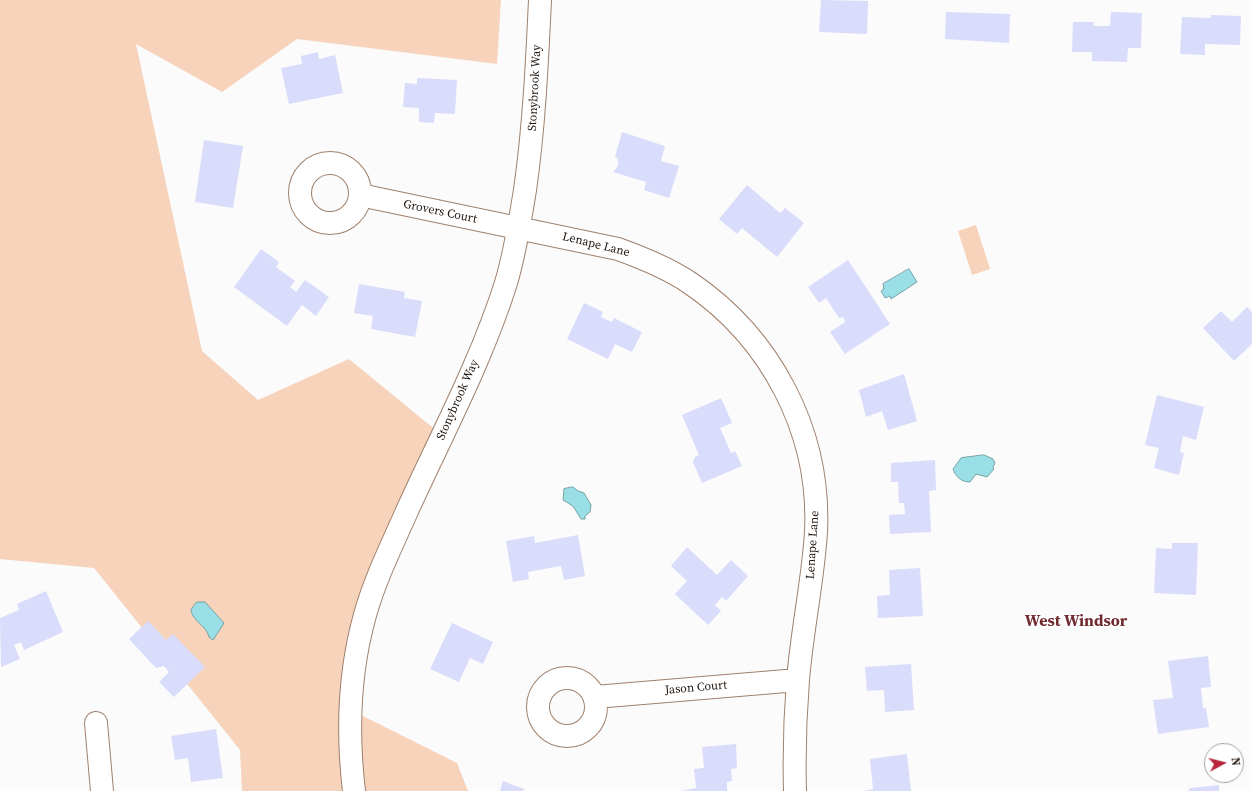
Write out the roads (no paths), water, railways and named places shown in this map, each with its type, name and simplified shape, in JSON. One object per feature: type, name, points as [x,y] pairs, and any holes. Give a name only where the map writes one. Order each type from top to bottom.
[{"type":"street","name":"Stonybrook Way","points":[[354,791],[350,762],[350,710],[354,666],[365,615],[379,573],[488,333],[506,281],[519,228],[532,135],[540,0]]},
{"type":"street","name":"Grovers Court","points":[[360,196],[519,228]]},
{"type":"street","name":"Lenape Lane","points":[[519,228],[618,249],[655,263],[689,282],[717,302],[744,329],[784,385],[798,416],[809,454],[816,492],[816,532],[798,680],[795,791]]},
{"type":"street","name":"Jason Court","points":[[595,697],[798,680]]},
{"type":"street","points":[[96,723],[102,791]]},
{"type":"water","points":[[909,269],[917,282],[891,299],[890,296],[885,298],[881,291],[884,289],[883,284]]},
{"type":"water","points":[[984,455],[993,459],[995,463],[993,467],[994,469],[987,477],[976,474],[970,482],[967,482],[961,480],[953,469],[961,458]]},
{"type":"water","points":[[573,487],[584,493],[591,505],[590,512],[585,516],[585,519],[581,519],[573,506],[563,500],[564,489]]},
{"type":"water","points":[[197,602],[205,602],[224,623],[213,640],[209,637],[208,633],[192,614],[191,610]]},
{"type":"district","name":"West Windsor","points":[[1076,622]]}]
